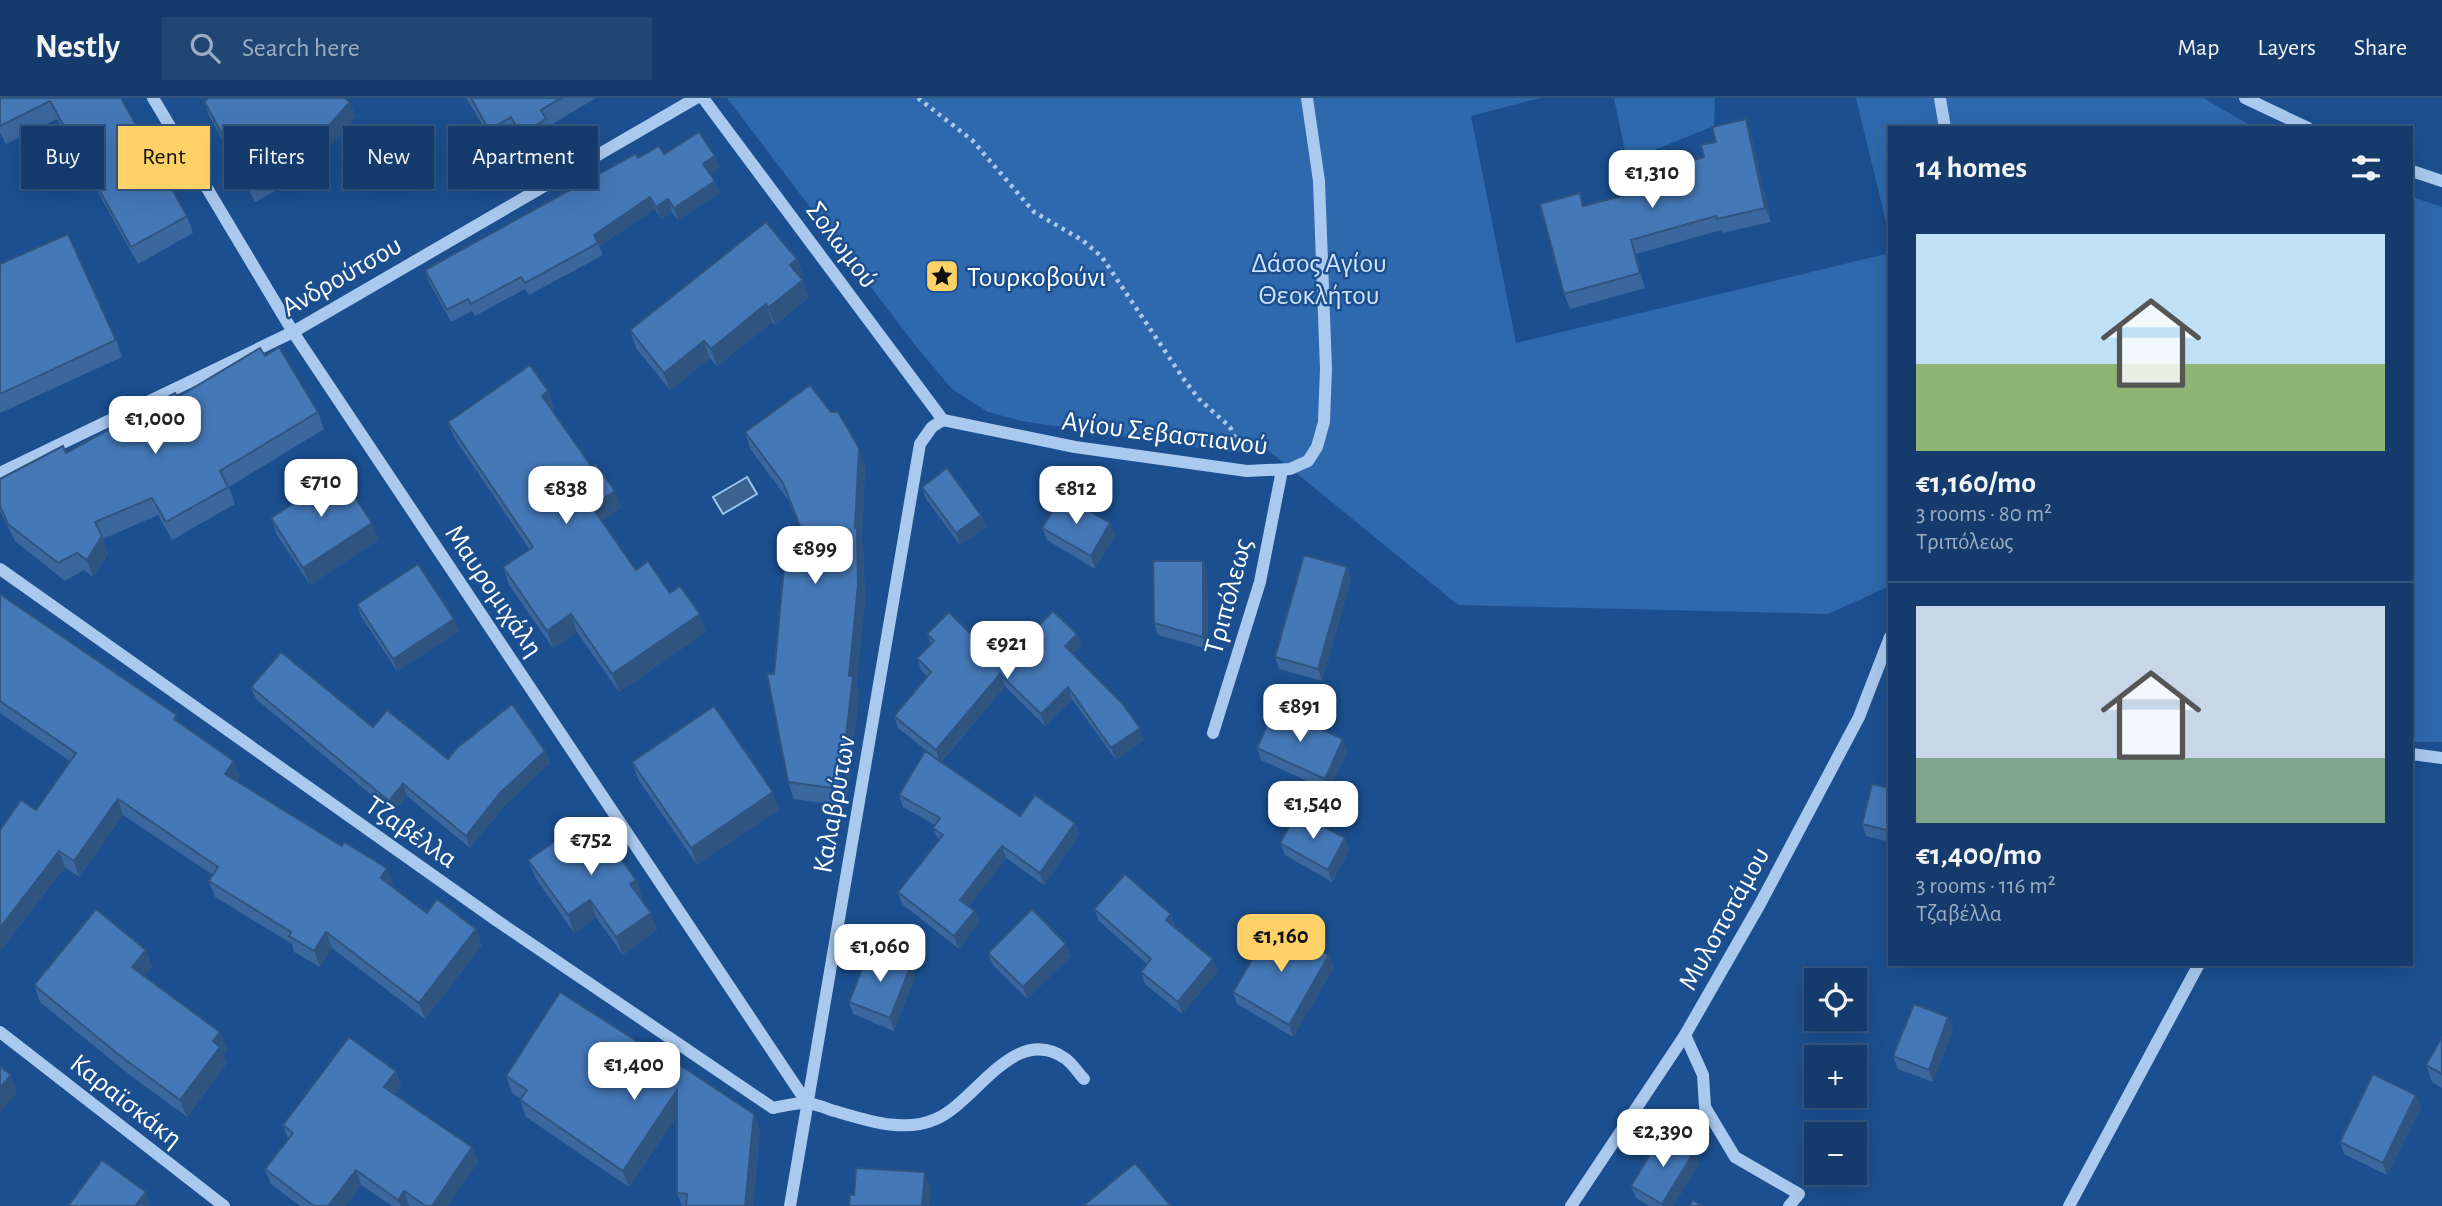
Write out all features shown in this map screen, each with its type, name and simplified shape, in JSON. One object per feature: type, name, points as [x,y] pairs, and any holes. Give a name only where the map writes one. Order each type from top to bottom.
[{"type":"street","name":"Μαυρομιχάλη","points":[[153,98],[293,332],[807,1103]]},
{"type":"street","name":"Ανδρούτσου","points":[[0,473],[293,332],[696,98]]},
{"type":"street","name":"Σολωμού","points":[[703,98],[943,420]]},
{"type":"street","name":"Αγίου Σεβαστιανού","points":[[943,420],[1075,447],[1242,471],[1282,470],[1308,461],[1317,447],[1325,412],[1326,369],[1320,193],[1307,98]]},
{"type":"street","points":[[1940,98],[1945,126]]},
{"type":"street","points":[[2245,98],[2304,126]]},
{"type":"street","points":[[2413,171],[2442,181]]},
{"type":"street","name":"Καλαβρύτων","points":[[790,1206],[920,444],[932,427],[943,420]]},
{"type":"street","name":"Τριπόλεως","points":[[1213,733],[1260,582],[1282,470]]},
{"type":"street","name":"Τζαβέλλα","points":[[0,569],[496,920],[773,1108],[807,1103]]},
{"type":"street","name":"Μυλοποτάμου","points":[[1571,1206],[1685,1035],[1760,905],[1859,717],[1888,643]]},
{"type":"street","points":[[2413,754],[2442,758]]},
{"type":"street","points":[[2069,1206],[2198,966]]},
{"type":"street","name":"Καραϊσκάκη","points":[[0,1032],[224,1206]]},
{"type":"street","points":[[1685,1035],[1703,1075],[1705,1107],[1735,1157],[1799,1194],[1789,1206]]},
{"type":"street","points":[[807,1103],[881,1124],[911,1126],[935,1120],[957,1107],[1001,1065],[1020,1052],[1045,1049],[1066,1059],[1084,1079]]},
{"type":"path","points":[[918,98],[972,140],[1034,212],[1082,240],[1102,257],[1185,381],[1199,399],[1230,427],[1236,438],[1242,471]]},
{"type":"green space","name":"Δάσος Αγίου Θεοκλήτου","points":[[727,98],[1541,98],[1471,116],[1516,343],[1888,253],[1888,587],[1828,614],[1458,605],[1268,450],[1228,452],[1022,421],[988,412],[952,389],[915,345]]},
{"type":"green space","points":[[1614,98],[1715,98],[1714,126],[1627,161]]},
{"type":"green space","points":[[1856,98],[2203,98],[2252,126],[1888,126],[1888,231]]},
{"type":"green space","points":[[2413,197],[2442,207],[2442,742],[2413,742]]},
{"type":"shaded area","points":[[747,477],[757,494],[723,514],[713,497]]},
{"type":"building","points":[[0,98],[121,98],[137,126],[118,126],[118,189],[172,189],[187,216],[131,247],[99,189],[104,189],[104,126],[64,126],[50,101],[0,126]]},
{"type":"building","points":[[209,98],[345,98],[350,102],[329,126],[224,126],[224,137],[204,101]]},
{"type":"building","points":[[471,98],[561,98],[541,110],[546,119],[534,126],[516,126],[511,117],[496,126],[487,126]]},
{"type":"building","points":[[1746,119],[1765,208],[1717,219],[1716,216],[1631,240],[1640,273],[1564,294],[1540,204],[1580,193],[1583,206],[1657,187],[1653,172],[1704,157],[1701,145],[1716,142],[1712,127]]},
{"type":"building","points":[[699,132],[715,156],[703,164],[715,181],[674,208],[668,199],[656,207],[650,197],[594,235],[598,243],[525,283],[521,277],[471,304],[468,299],[447,310],[425,270],[572,189],[598,189],[598,174],[635,154],[638,158],[659,146],[664,154]]},
{"type":"building","points":[[766,222],[797,259],[790,265],[803,280],[768,308],[766,304],[711,349],[704,341],[664,373],[630,330]]},
{"type":"building","points":[[68,234],[116,340],[0,394],[0,264]]},
{"type":"building","points":[[279,347],[318,412],[220,471],[228,487],[166,522],[152,498],[95,522],[102,536],[87,560],[77,553],[58,563],[8,524],[0,506],[0,479],[63,446],[66,453],[175,393],[178,397],[260,348],[265,356]]},
{"type":"building","points":[[530,365],[548,391],[542,396],[592,467],[596,464],[615,491],[592,507],[636,570],[648,561],[670,593],[680,586],[700,614],[612,674],[571,614],[547,631],[503,567],[533,547],[448,422]]},
{"type":"building","points":[[810,385],[831,412],[838,412],[859,448],[855,528],[857,526],[858,585],[849,676],[853,676],[840,789],[788,782],[767,674],[774,674],[785,557],[813,559],[783,483],[745,432]]},
{"type":"building","points":[[335,467],[372,523],[303,568],[271,518],[312,491],[308,485]]},
{"type":"building","points":[[947,468],[981,515],[956,533],[922,487]]},
{"type":"building","points":[[1062,495],[1110,523],[1091,556],[1042,528]]},
{"type":"building","points":[[1304,555],[1347,567],[1318,669],[1275,657]]},
{"type":"building","points":[[1153,561],[1203,561],[1203,637],[1154,623]]},
{"type":"building","points":[[418,564],[454,619],[393,659],[357,604]]},
{"type":"building","points":[[0,594],[177,715],[174,719],[234,761],[225,774],[342,846],[344,842],[387,868],[381,878],[427,913],[437,899],[476,929],[419,1003],[326,932],[314,951],[289,936],[291,932],[209,881],[218,867],[118,799],[74,861],[59,851],[0,928],[0,830],[21,800],[36,810],[76,753],[0,701]]},
{"type":"building","points":[[1053,611],[1077,634],[1065,646],[1122,703],[1140,728],[1111,748],[1068,687],[1041,714],[1000,674],[936,750],[894,716],[931,672],[917,658],[934,641],[927,634],[949,612],[1001,664]]},
{"type":"building","points":[[281,652],[373,727],[387,710],[448,759],[457,748],[512,704],[545,751],[500,793],[466,836],[403,784],[389,801],[251,687]]},
{"type":"building","points":[[714,706],[773,792],[691,848],[632,762]]},
{"type":"building","points":[[1275,708],[1343,739],[1325,779],[1257,748]]},
{"type":"building","points":[[925,751],[1020,816],[1035,795],[1075,823],[1040,873],[1002,846],[960,900],[975,911],[954,936],[898,892],[943,835],[933,828],[940,818],[899,795]]},
{"type":"building","points":[[1872,784],[1888,788],[1888,830],[1862,824]]},
{"type":"building","points":[[1297,812],[1345,838],[1328,870],[1280,843]]},
{"type":"building","points":[[591,816],[636,880],[630,884],[651,913],[616,937],[590,900],[568,915],[528,860]]},
{"type":"building","points":[[1125,874],[1171,914],[1166,920],[1213,959],[1178,1002],[1141,972],[1151,959],[1094,909]]},
{"type":"building","points":[[96,909],[146,950],[132,967],[220,1032],[213,1041],[220,1047],[180,1100],[119,1055],[34,985]]},
{"type":"building","points":[[1032,909],[1066,944],[1023,987],[988,953]]},
{"type":"building","points":[[1273,923],[1329,955],[1289,1025],[1233,992]]},
{"type":"building","points":[[870,949],[911,965],[890,1018],[849,1002]]},
{"type":"building","points":[[560,992],[643,1045],[645,1042],[754,1114],[745,1206],[686,1206],[687,1194],[677,1193],[677,1090],[623,1171],[520,1100],[527,1090],[506,1076]]},
{"type":"building","points":[[1914,1004],[1948,1017],[1929,1070],[1893,1056]]},
{"type":"building","points":[[349,1037],[396,1071],[384,1087],[472,1147],[432,1206],[426,1206],[404,1191],[398,1200],[356,1170],[328,1206],[314,1206],[265,1169],[293,1133],[283,1125]]},
{"type":"building","points":[[2442,1037],[2442,1074],[2426,1065]]},
{"type":"building","points":[[0,1066],[11,1075],[0,1088]]},
{"type":"building","points":[[2373,1074],[2416,1095],[2383,1163],[2340,1142]]},
{"type":"building","points":[[1663,1133],[1694,1152],[1662,1204],[1631,1186]]},
{"type":"building","points":[[102,1160],[146,1192],[135,1206],[68,1206]]},
{"type":"building","points":[[1135,1163],[1171,1206],[1083,1206]]},
{"type":"building","points":[[856,1168],[925,1172],[922,1206],[849,1206],[850,1194],[854,1195]]},
{"type":"building","points":[[1693,1200],[1702,1206],[1689,1206]]},
{"type":"place","name":"Τουρκοβούνι","points":[[942,276]]}]
